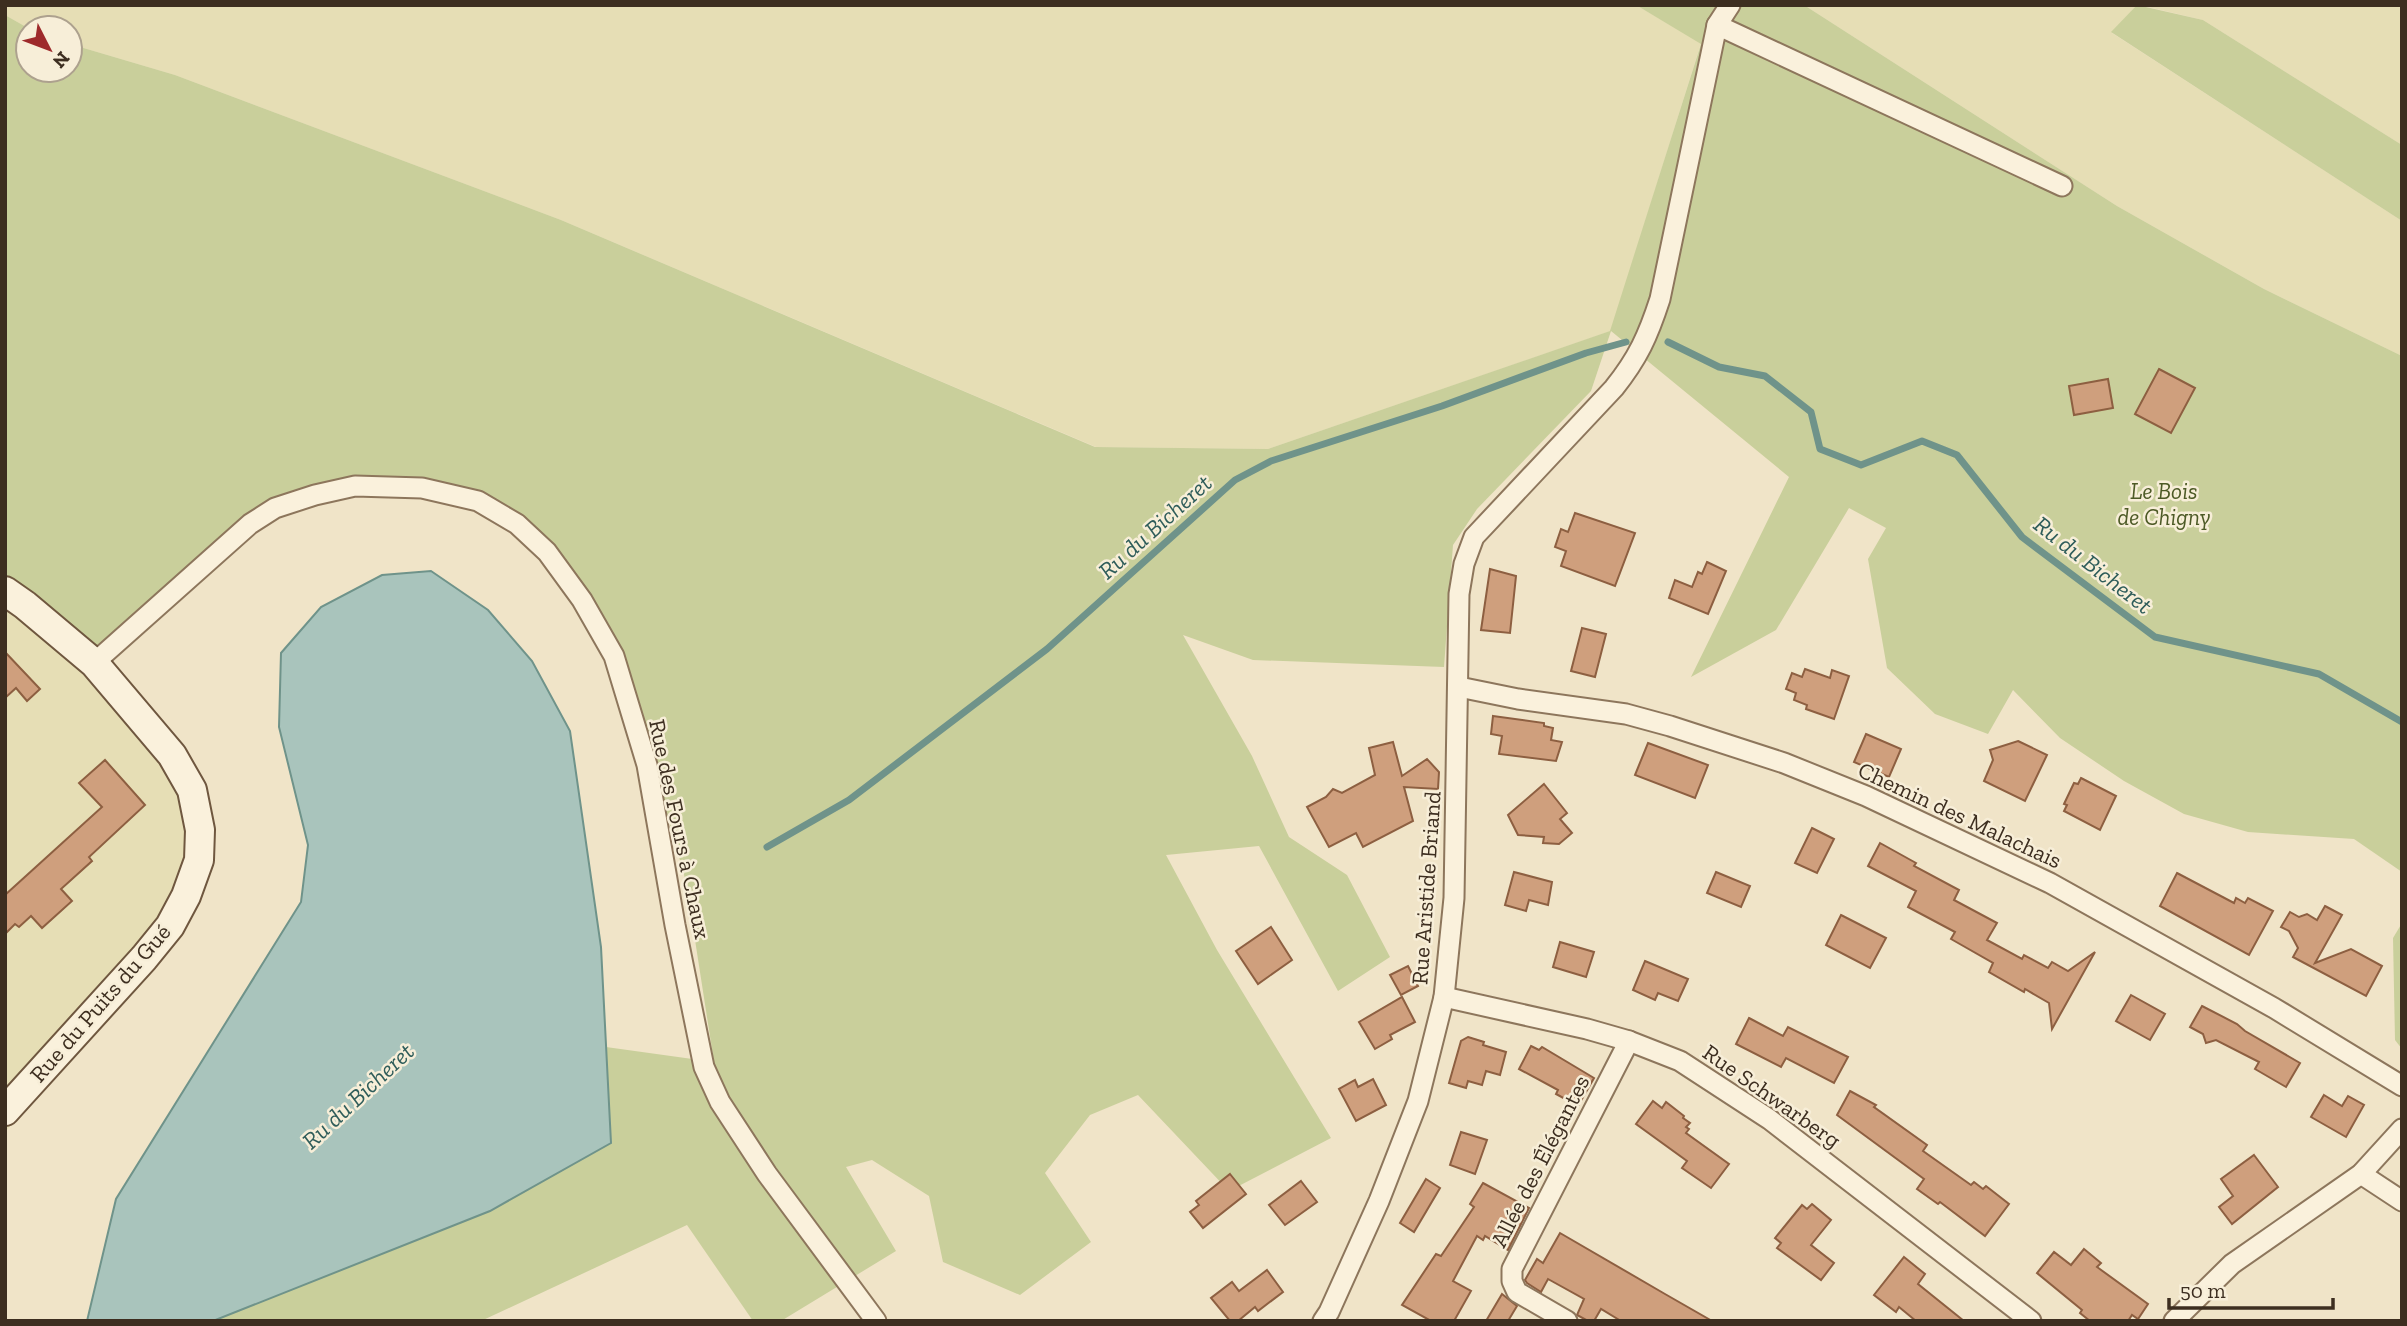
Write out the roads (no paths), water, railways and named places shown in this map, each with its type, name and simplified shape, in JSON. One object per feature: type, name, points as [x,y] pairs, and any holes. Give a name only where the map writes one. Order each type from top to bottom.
[{"type":"main road","name":"Rue du Puits du Gué","points":[[5,591],[94,663],[172,755],[192,790],[200,830],[199,860],[186,896],[170,926],[5,1111]]},
{"type":"street","points":[[1730,5],[1717,25],[2062,186]]},
{"type":"street","name":"Rue Aristide Briand","points":[[1323,1321],[1379,1201],[1418,1101],[1444,997],[1454,898],[1459,594],[1464,564],[1474,537],[1614,388],[1634,363],[1650,331],[1660,299],[1717,25]]},
{"type":"street","name":"Rue des Fours à Chaux","points":[[94,663],[250,524],[275,508],[355,486],[422,488],[478,501],[517,524],[554,562],[582,600],[614,656],[647,765],[675,925],[704,1066],[709,1078],[720,1102],[766,1174],[876,1321]]},
{"type":"street","name":"Chemin des Malachais","points":[[1459,687],[1518,699],[1626,714],[1784,763],[1867,796],[2050,883],[2274,1008],[2402,1086]]},
{"type":"street","name":"Rue Schwarberg","points":[[1444,997],[1587,1029],[1629,1041],[1680,1061],[1769,1119],[2031,1321]]},
{"type":"street","name":"Allée des Élégantes","points":[[1567,1321],[1517,1292],[1512,1281],[1512,1269],[1629,1041]]},
{"type":"street","points":[[2174,1321],[2232,1264],[2361,1174],[2402,1129]]},
{"type":"street","points":[[2361,1174],[2402,1201]]},
{"type":"water","points":[[431,571],[488,610],[532,661],[570,731],[601,947],[611,1143],[490,1211],[213,1321],[87,1321],[116,1199],[301,902],[308,845],[279,727],[281,653],[321,607],[382,575]]},
{"type":"waterway","name":"Ru du Bicheret","points":[[767,847],[849,800],[1047,649],[1235,480],[1271,461],[1442,406],[1586,353],[1626,342]]},
{"type":"waterway","name":"Ru du Bicheret","points":[[1668,342],[1719,367],[1765,376],[1811,412],[1820,449],[1861,465],[1922,441],[1957,455],[2022,537],[2155,637],[2319,674],[2402,722]]},
{"type":"park label","name":"Le Bois de Chigny","points":[[2164,504]]}]
